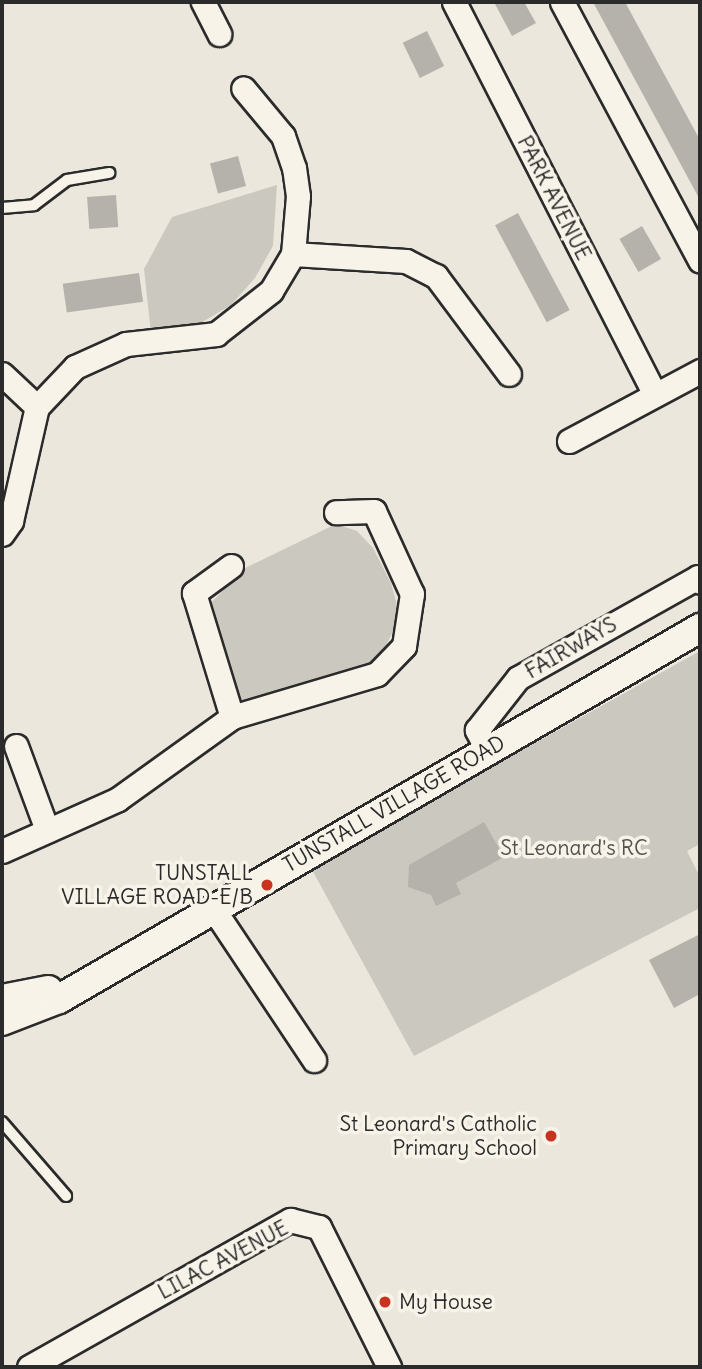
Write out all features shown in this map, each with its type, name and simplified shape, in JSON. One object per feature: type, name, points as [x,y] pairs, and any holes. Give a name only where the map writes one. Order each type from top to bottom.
[{"type":"street","points":[[203,2],[219,34]]},
{"type":"street","name":"PARK AVENUE","points":[[454,2],[655,395]]},
{"type":"street","points":[[562,2],[700,260]]},
{"type":"street","points":[[2,534],[14,511],[37,407],[75,367],[126,344],[216,334],[271,291],[293,254],[298,210],[294,168],[283,136],[243,88]]},
{"type":"street","points":[[293,254],[407,261],[436,276],[509,374]]},
{"type":"street","points":[[569,441],[700,371]]},
{"type":"street","points":[[2,374],[37,407]]},
{"type":"street","points":[[2,852],[118,799],[232,717],[377,674],[404,646],[412,594],[374,511],[336,512]]},
{"type":"street","points":[[231,566],[194,593],[232,717]]},
{"type":"street","name":"FAIRWAYS","points":[[488,751],[477,730],[519,678],[698,577],[700,582]]},
{"type":"street","name":"TUNSTALL VILLAGE ROAD","points":[[2,1021],[38,1010],[88,978],[700,628]]},
{"type":"street","points":[[16,746],[47,830]]},
{"type":"street","points":[[212,907],[314,1060]]},
{"type":"street","name":"TUNSTALL VILLAGE ROAD","points":[[2,999],[21,999],[88,978]]},
{"type":"street","name":"LILAC AVENUE","points":[[29,1367],[290,1220],[319,1227],[390,1367]]},
{"type":"lane","points":[[2,208],[34,205],[66,180],[109,173]]},
{"type":"lane","points":[[2,1122],[66,1196]]},
{"type":"green space","points":[[277,185],[273,246],[255,278],[231,305],[199,324],[151,333],[144,269],[172,217]]},
{"type":"green space","points":[[336,524],[357,531],[373,548],[391,583],[400,616],[386,646],[365,668],[243,708],[211,603],[243,569]]},
{"type":"green space","name":"St Leonard's RC","points":[[700,651],[700,844],[687,851],[700,877],[700,908],[414,1056],[311,868]]},
{"type":"building","points":[[494,2],[524,2],[536,23],[512,36]]},
{"type":"building","points":[[593,2],[625,2],[700,140],[700,200]]},
{"type":"building","points":[[427,31],[444,66],[420,78],[403,43]]},
{"type":"building","points":[[238,156],[246,186],[218,193],[210,164]]},
{"type":"building","points":[[116,195],[118,227],[89,229],[87,197]]},
{"type":"building","points":[[518,213],[570,310],[547,322],[495,225]]},
{"type":"building","points":[[642,226],[661,259],[638,272],[619,239]]},
{"type":"building","points":[[139,273],[143,302],[67,312],[63,284]]},
{"type":"building","name":"St Leonard's RC","points":[[484,822],[504,857],[456,883],[461,894],[436,906],[431,895],[408,887],[409,865]]},
{"type":"building","points":[[700,934],[700,994],[674,1008],[649,960]]},
{"type":"place","name":"TUNSTALL VILLAGE ROAD-E/B","points":[[267,885]]},
{"type":"place","name":"St Leonard's Catholic Primary School","points":[[551,1136]]},
{"type":"place","name":"My House","points":[[385,1302]]}]
